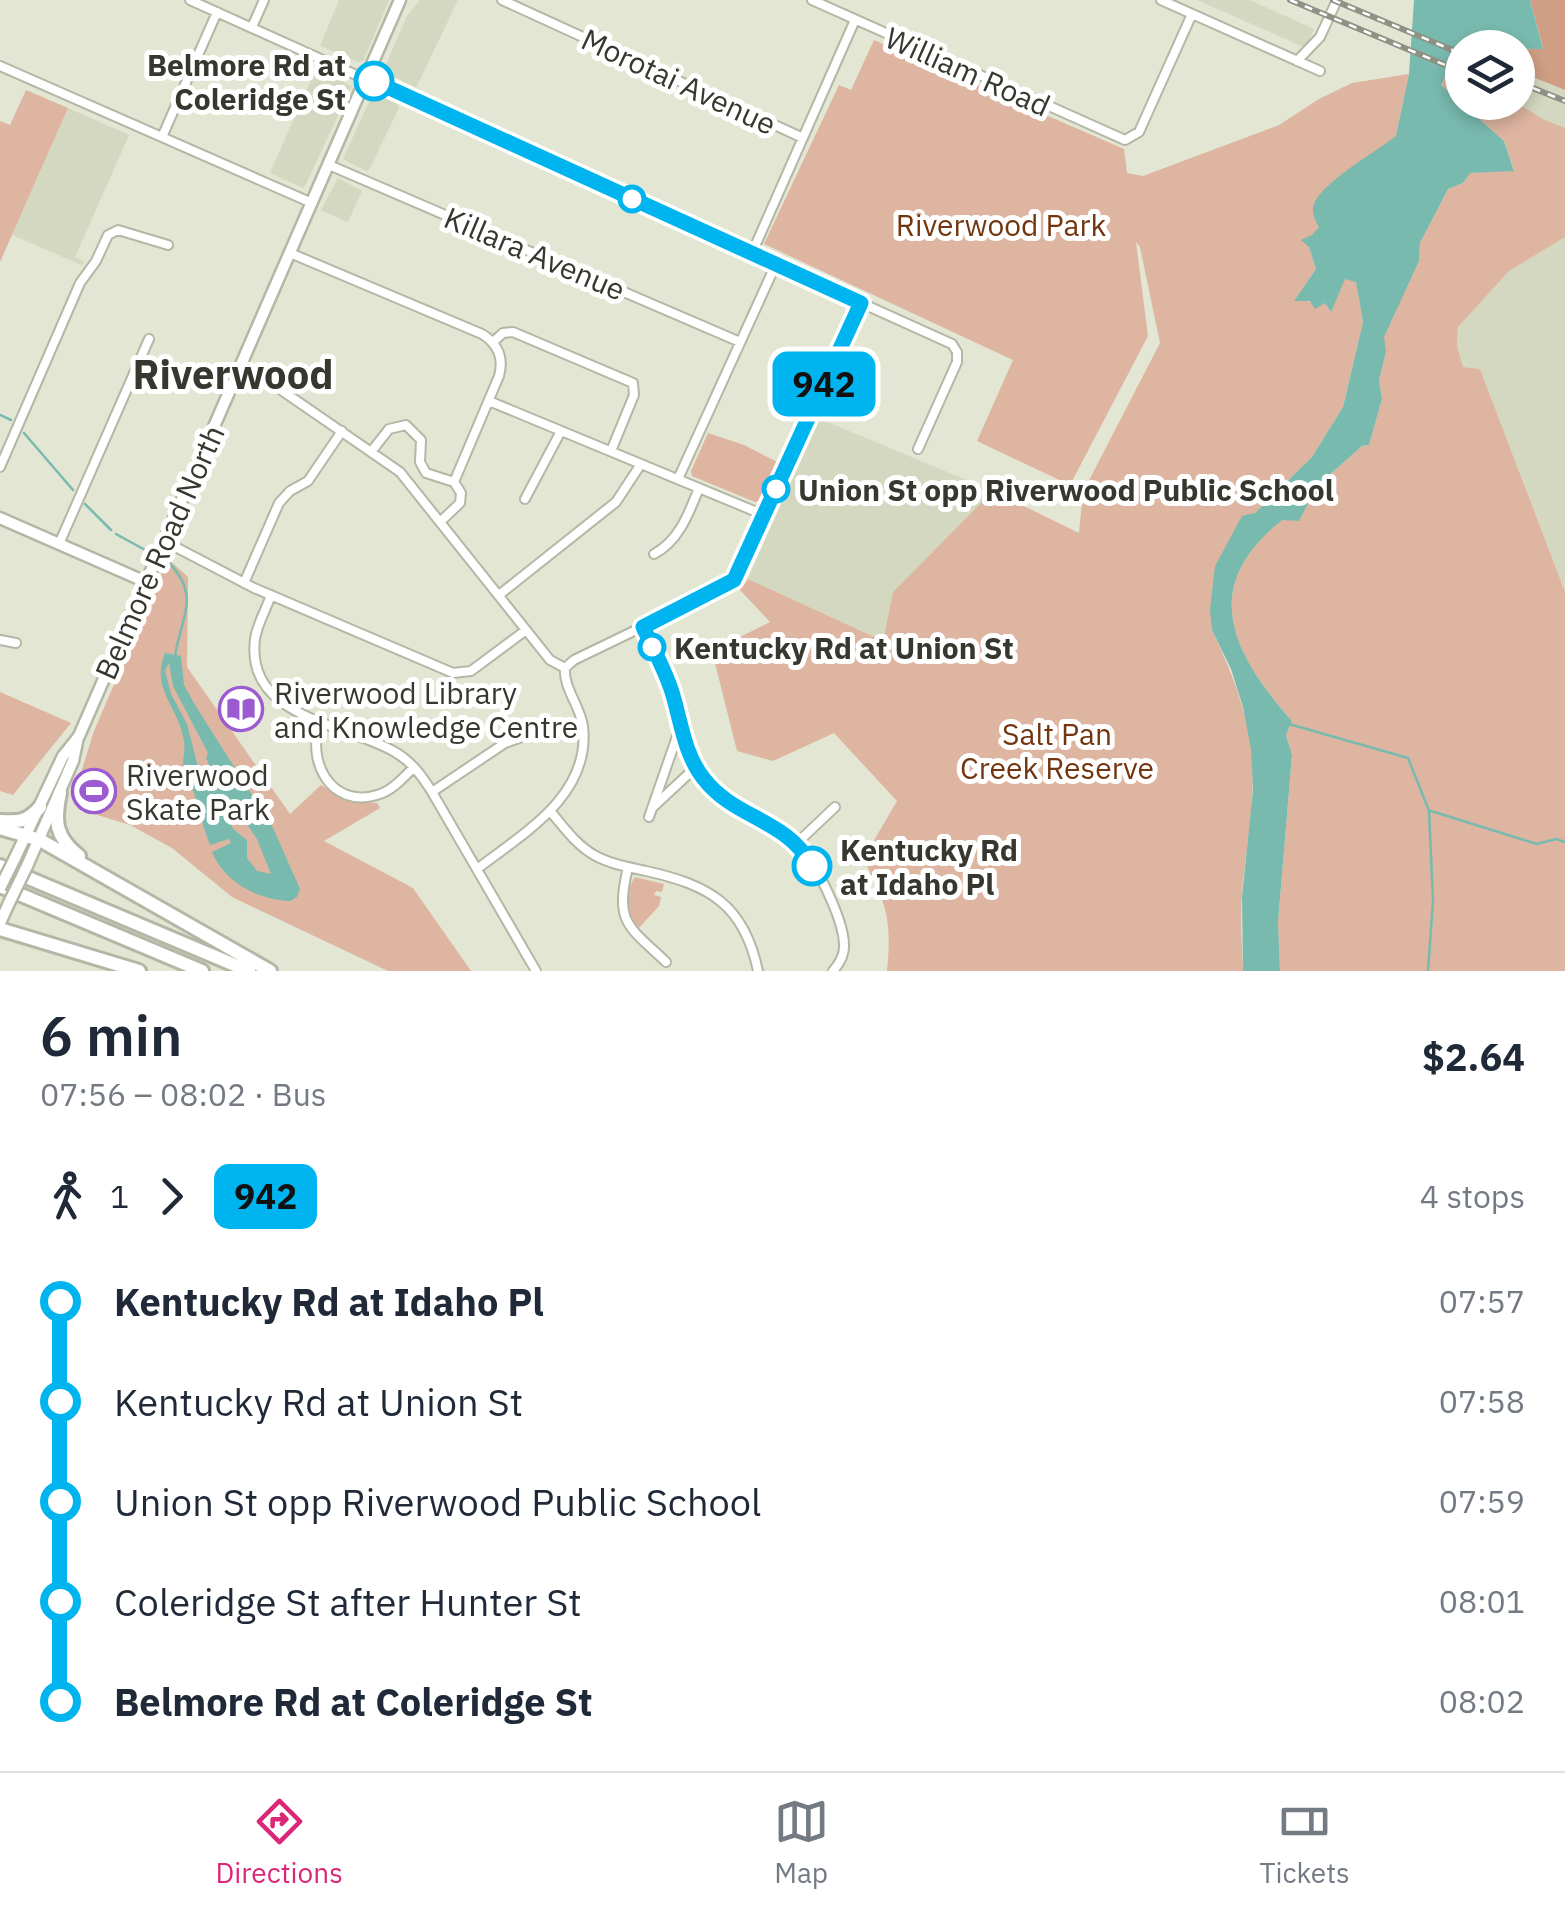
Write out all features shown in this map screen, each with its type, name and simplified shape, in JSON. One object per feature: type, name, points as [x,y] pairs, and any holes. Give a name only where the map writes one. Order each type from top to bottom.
[{"type":"highway","points":[[60,793],[55,820],[58,833],[76,854],[123,887]]},
{"type":"highway","points":[[0,824],[30,818],[40,807]]},
{"type":"highway","points":[[0,824],[33,838],[270,971]]},
{"type":"highway","points":[[0,866],[249,971]]},
{"type":"highway","points":[[0,887],[202,971]]},
{"type":"highway","points":[[0,926],[140,971]]},
{"type":"main road","name":"Belmore Road North","points":[[0,926],[28,866],[40,807],[78,736],[400,0]]},
{"type":"main road","points":[[0,518],[146,582]]},
{"type":"main road","name":"Belmore Road North","points":[[0,887],[60,793],[78,748],[78,736]]},
{"type":"street","points":[[190,0],[948,342],[957,352],[955,369],[918,449]]},
{"type":"street","points":[[252,27],[264,0]]},
{"type":"street","name":"Morotai Avenue","points":[[502,0],[802,138]]},
{"type":"street","name":"William Road","points":[[813,0],[1125,140],[1139,132],[1192,14]]},
{"type":"street","points":[[1162,0],[1320,71]]},
{"type":"street","points":[[1297,61],[1320,38],[1336,0]]},
{"type":"street","points":[[162,137],[217,12]]},
{"type":"street","points":[[752,253],[855,20]]},
{"type":"street","points":[[0,66],[312,203]]},
{"type":"street","name":"Killara Avenue","points":[[329,165],[740,342]]},
{"type":"street","points":[[0,467],[80,283],[108,235],[118,230],[168,245]]},
{"type":"street","points":[[290,254],[493,342],[501,366],[454,482]]},
{"type":"street","points":[[678,479],[776,264]]},
{"type":"street","points":[[565,668],[574,660],[730,584],[861,303]]},
{"type":"street","points":[[493,342],[513,332],[632,383],[634,395],[610,451]]},
{"type":"street","points":[[58,544],[149,339]]},
{"type":"street","points":[[242,363],[400,472],[550,660],[565,668]]},
{"type":"street","points":[[488,401],[764,515]]},
{"type":"street","points":[[372,452],[389,429],[406,426],[421,440],[420,462],[426,473],[454,482],[460,488],[460,502],[440,522]]},
{"type":"street","points":[[524,499],[561,431]]},
{"type":"street","points":[[244,583],[279,503],[308,481],[342,432]]},
{"type":"street","points":[[499,596],[616,502],[641,464]]},
{"type":"street","points":[[654,554],[677,534],[700,488]]},
{"type":"street","points":[[164,541],[244,583],[454,674],[469,672],[526,630]]},
{"type":"street","points":[[271,595],[254,652],[263,683],[290,709],[393,751],[414,767],[536,971]]},
{"type":"street","points":[[511,611],[515,628],[512,641]]},
{"type":"street","points":[[643,627],[668,681],[696,767],[722,797],[798,843],[841,926],[844,951],[833,971]]},
{"type":"street","points":[[0,640],[16,642]]},
{"type":"street","points":[[477,869],[550,811],[572,782],[582,751],[581,718],[565,668]]},
{"type":"street","points":[[321,722],[314,742],[316,763],[328,782],[342,792],[356,797],[379,794],[398,784],[414,767]]},
{"type":"street","points":[[681,725],[650,812],[696,767]]},
{"type":"street","points":[[432,792],[519,738]]},
{"type":"street","points":[[798,843],[835,807]]},
{"type":"street","points":[[550,811],[587,850],[628,867],[684,880],[724,902],[745,929],[758,971]]},
{"type":"street","points":[[628,867],[622,912],[634,931],[666,962]]},
{"type":"shaded area","points":[[339,0],[389,0],[363,61],[320,46]]},
{"type":"shaded area","points":[[420,0],[458,0],[416,88],[383,71],[407,16]]},
{"type":"shaded area","points":[[1197,0],[1250,0],[1314,29],[1306,48]]},
{"type":"shaded area","points":[[1530,0],[1565,0],[1565,90],[1535,78],[1535,49],[1543,48]]},
{"type":"shaded area","points":[[316,68],[352,86],[304,188],[270,173]]},
{"type":"shaded area","points":[[1535,78],[1565,90],[1565,128],[1535,114]]},
{"type":"shaded area","points":[[375,94],[399,108],[368,172],[343,159]]},
{"type":"shaded area","points":[[68,108],[129,135],[75,257],[85,262],[81,265],[12,235]]},
{"type":"shaded area","points":[[338,178],[362,191],[348,222],[321,210]]},
{"type":"shaded area","points":[[1565,237],[1565,592],[1480,369],[1463,367],[1457,347],[1458,327],[1509,271]]},
{"type":"shaded area","points":[[818,418],[993,491],[893,592],[883,641],[748,579]]},
{"type":"green space","points":[[874,40],[1124,149],[1127,173],[1143,176],[1279,125],[1352,83],[1409,74],[1396,137],[1326,189],[1319,226],[1309,247],[1316,269],[1295,300],[1325,303],[1330,311],[1345,278],[1356,281],[1363,322],[1343,407],[1312,457],[1255,513],[1212,630],[1236,687],[1251,747],[1252,802],[1241,903],[1243,971],[887,971],[886,913],[863,859],[897,801],[834,733],[773,761],[737,751],[712,651],[770,622],[740,590],[748,579],[883,641],[893,592],[993,491],[1079,533],[1083,492],[1160,343],[1136,242],[1148,336],[1070,485],[977,441],[1013,360],[764,244],[839,85],[851,90]]},
{"type":"green space","points":[[26,90],[68,108],[0,262],[0,121],[10,125]]},
{"type":"green space","points":[[1535,114],[1565,128],[1565,237],[1509,271],[1458,327],[1457,346],[1463,367],[1480,369],[1565,592],[1565,971],[1280,971],[1278,922],[1292,755],[1286,735],[1292,721],[1253,670],[1240,645],[1232,595],[1240,570],[1256,545],[1282,519],[1299,521],[1318,485],[1362,446],[1369,445],[1382,399],[1379,380],[1386,352],[1383,338],[1419,261],[1420,243],[1448,189],[1463,183],[1470,173],[1514,170],[1504,141],[1480,120],[1535,120]]},
{"type":"green space","points":[[708,433],[779,463],[762,500],[755,502],[692,476]]},
{"type":"green space","points":[[168,559],[188,577],[187,667],[290,814],[321,785],[346,801],[377,803],[380,808],[324,841],[413,888],[471,971],[388,971],[232,897],[172,848],[130,825],[78,809],[78,782],[94,731]]},
{"type":"green space","points":[[0,692],[71,723],[13,795],[0,791]]},
{"type":"green space","points":[[635,877],[664,884],[662,892],[656,891],[654,895],[661,897],[659,906],[637,930],[627,904]]},
{"type":"water","points":[[1414,0],[1530,0],[1543,49],[1535,49],[1535,30],[1445,30],[1445,77],[1441,85],[1445,89],[1445,120],[1480,120],[1504,141],[1514,171],[1470,173],[1463,183],[1448,189],[1420,243],[1419,261],[1384,337],[1386,352],[1379,380],[1382,399],[1369,445],[1362,446],[1318,485],[1299,521],[1282,520],[1256,545],[1240,570],[1232,595],[1240,645],[1253,670],[1292,721],[1286,735],[1292,755],[1278,922],[1280,971],[1243,971],[1242,897],[1253,790],[1251,749],[1231,669],[1212,630],[1215,566],[1242,516],[1255,513],[1312,457],[1343,407],[1363,322],[1356,282],[1345,279],[1331,312],[1325,303],[1315,309],[1310,301],[1294,301],[1316,269],[1309,247],[1301,240],[1319,227],[1314,204],[1327,187],[1396,136],[1409,74]]},
{"type":"water","points":[[165,653],[181,656],[184,685],[273,828],[300,889],[290,901],[254,893],[217,863],[212,852],[231,843],[229,839],[210,845],[184,772],[184,741],[163,688],[161,666]],"holes":[[[169,663],[173,686],[208,753],[206,758],[220,790],[198,767],[187,724],[171,694],[165,670]],[[232,802],[257,839],[271,874],[257,871],[247,858],[247,840],[233,829],[224,804]]]},
{"type":"waterway","points":[[0,415],[11,420]]},
{"type":"waterway","points":[[24,433],[73,490]]},
{"type":"waterway","points":[[85,504],[111,530]]},
{"type":"waterway","points":[[116,534],[147,551]]},
{"type":"waterway","points":[[167,561],[178,573],[186,595],[175,656]]},
{"type":"waterway","points":[[1289,724],[1408,758],[1429,811],[1433,901],[1428,971]]},
{"type":"waterway","points":[[1431,811],[1537,844],[1556,839],[1565,842]]},
{"type":"railway","points":[[1290,0],[1445,65]]},
{"type":"railway","points":[[1333,0],[1445,47]]},
{"type":"railway","points":[[1535,89],[1565,101]]},
{"type":"bus line","name":"942","points":[[374,81],[861,303],[734,580],[643,627],[668,681],[688,751],[702,777],[728,800],[793,838],[812,866]]},
{"type":"place","name":"Belmore Rd at Coleridge St","points":[[374,81]]},
{"type":"place","name":"Union St opp Riverwood Public School","points":[[776,489]]},
{"type":"place","name":"Kentucky Rd at Union St","points":[[652,647]]},
{"type":"place","name":"Riverwood Library and Knowledge Centre","points":[[241,709]]},
{"type":"place","name":"Riverwood Skate Park","points":[[94,791]]},
{"type":"place","name":"Kentucky Rd at Idaho Pl","points":[[812,866]]},
{"type":"district","name":"Riverwood","points":[[233,374]]},
{"type":"park label","name":"Riverwood Park","points":[[1001,224]]},
{"type":"park label","name":"Salt Pan Creek Reserve","points":[[1057,750]]}]
